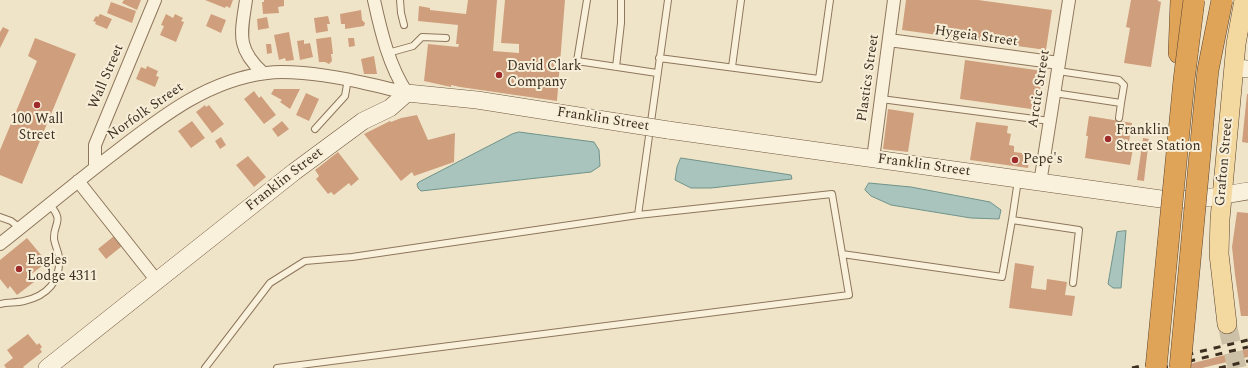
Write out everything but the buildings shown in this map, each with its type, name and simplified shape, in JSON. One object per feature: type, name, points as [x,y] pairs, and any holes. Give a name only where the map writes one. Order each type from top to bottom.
[{"type":"highway","points":[[1178,138],[1181,0]]},
{"type":"highway","points":[[1156,368],[1178,138],[1194,0]]},
{"type":"highway","points":[[1180,368],[1209,64],[1222,0]]},
{"type":"highway","points":[[1149,368],[1164,287]]},
{"type":"main road","name":"Grafton Street","points":[[1227,324],[1219,254],[1221,196],[1241,69],[1239,24],[1245,3]]},
{"type":"main road","name":"Franklin Street","points":[[47,368],[294,172],[363,121],[390,108],[407,93],[478,100],[623,124],[1168,200],[1221,196],[1248,191]]},
{"type":"street","name":"Wall Street","points":[[95,168],[95,145],[155,0]]},
{"type":"street","points":[[246,0],[242,37],[244,46],[249,58],[263,74]]},
{"type":"street","points":[[374,0],[388,53],[399,82],[407,93]]},
{"type":"street","name":"Plastics Street","points":[[873,159],[894,0]]},
{"type":"street","name":"Arctic Street","points":[[1040,183],[1069,0]]},
{"type":"street","name":"Hygeia Street","points":[[889,40],[1058,67]]},
{"type":"street","name":"Norfolk Street","points":[[0,244],[151,124],[182,104],[204,92],[222,85],[245,77],[291,72],[348,79],[407,93]]},
{"type":"street","points":[[78,181],[157,281]]},
{"type":"lane","points":[[400,0],[404,25]]},
{"type":"lane","points":[[587,0],[577,61],[657,73]]},
{"type":"lane","points":[[616,66],[621,23],[621,0]]},
{"type":"lane","points":[[638,215],[668,0]]},
{"type":"lane","points":[[732,67],[741,0]]},
{"type":"lane","points":[[659,58],[819,79],[830,0]]},
{"type":"lane","points":[[388,53],[413,46],[422,37],[446,38]]},
{"type":"lane","points":[[1058,67],[1119,80],[1124,85],[1119,118]]},
{"type":"lane","points":[[315,129],[345,96],[348,79]]},
{"type":"lane","points":[[1054,92],[1121,103]]},
{"type":"lane","points":[[881,99],[1050,121]]},
{"type":"lane","points":[[842,254],[1002,277],[1018,180]]},
{"type":"lane","points":[[205,368],[270,283],[304,261],[352,257],[638,215],[832,194],[849,295],[277,368]]},
{"type":"lane","points":[[0,304],[34,299],[48,290],[54,281],[59,259],[54,235],[58,219],[55,211],[50,205]]},
{"type":"lane","points":[[0,217],[11,221],[20,228]]},
{"type":"lane","points":[[1012,220],[1079,230],[1073,283]]},
{"type":"water","points":[[519,132],[594,142],[599,150],[600,166],[591,172],[421,191],[418,188],[417,184],[419,182],[512,134]]},
{"type":"water","points":[[681,158],[791,175],[792,179],[711,188],[691,188],[675,180],[677,167]]},
{"type":"water","points":[[869,183],[911,187],[990,202],[1001,210],[999,219],[971,218],[891,205],[871,196],[865,190]]},
{"type":"water","points":[[1126,231],[1121,288],[1113,288],[1108,284],[1117,232]]},
{"type":"tunnel","points":[[1227,324],[1237,368]]},
{"type":"railway","points":[[1132,368],[1248,340]]},
{"type":"railway","points":[[1161,368],[1248,347]]},
{"type":"railway","points":[[1219,368],[1248,361]]},
{"type":"place","name":"David Clark Company","points":[[499,75]]},
{"type":"place","name":"100 Wall Street","points":[[37,105]]},
{"type":"place","name":"Franklin Street Station","points":[[1108,139]]},
{"type":"place","name":"Pepe's","points":[[1015,160]]},
{"type":"place","name":"Eagles Lodge 4311","points":[[19,269]]}]
